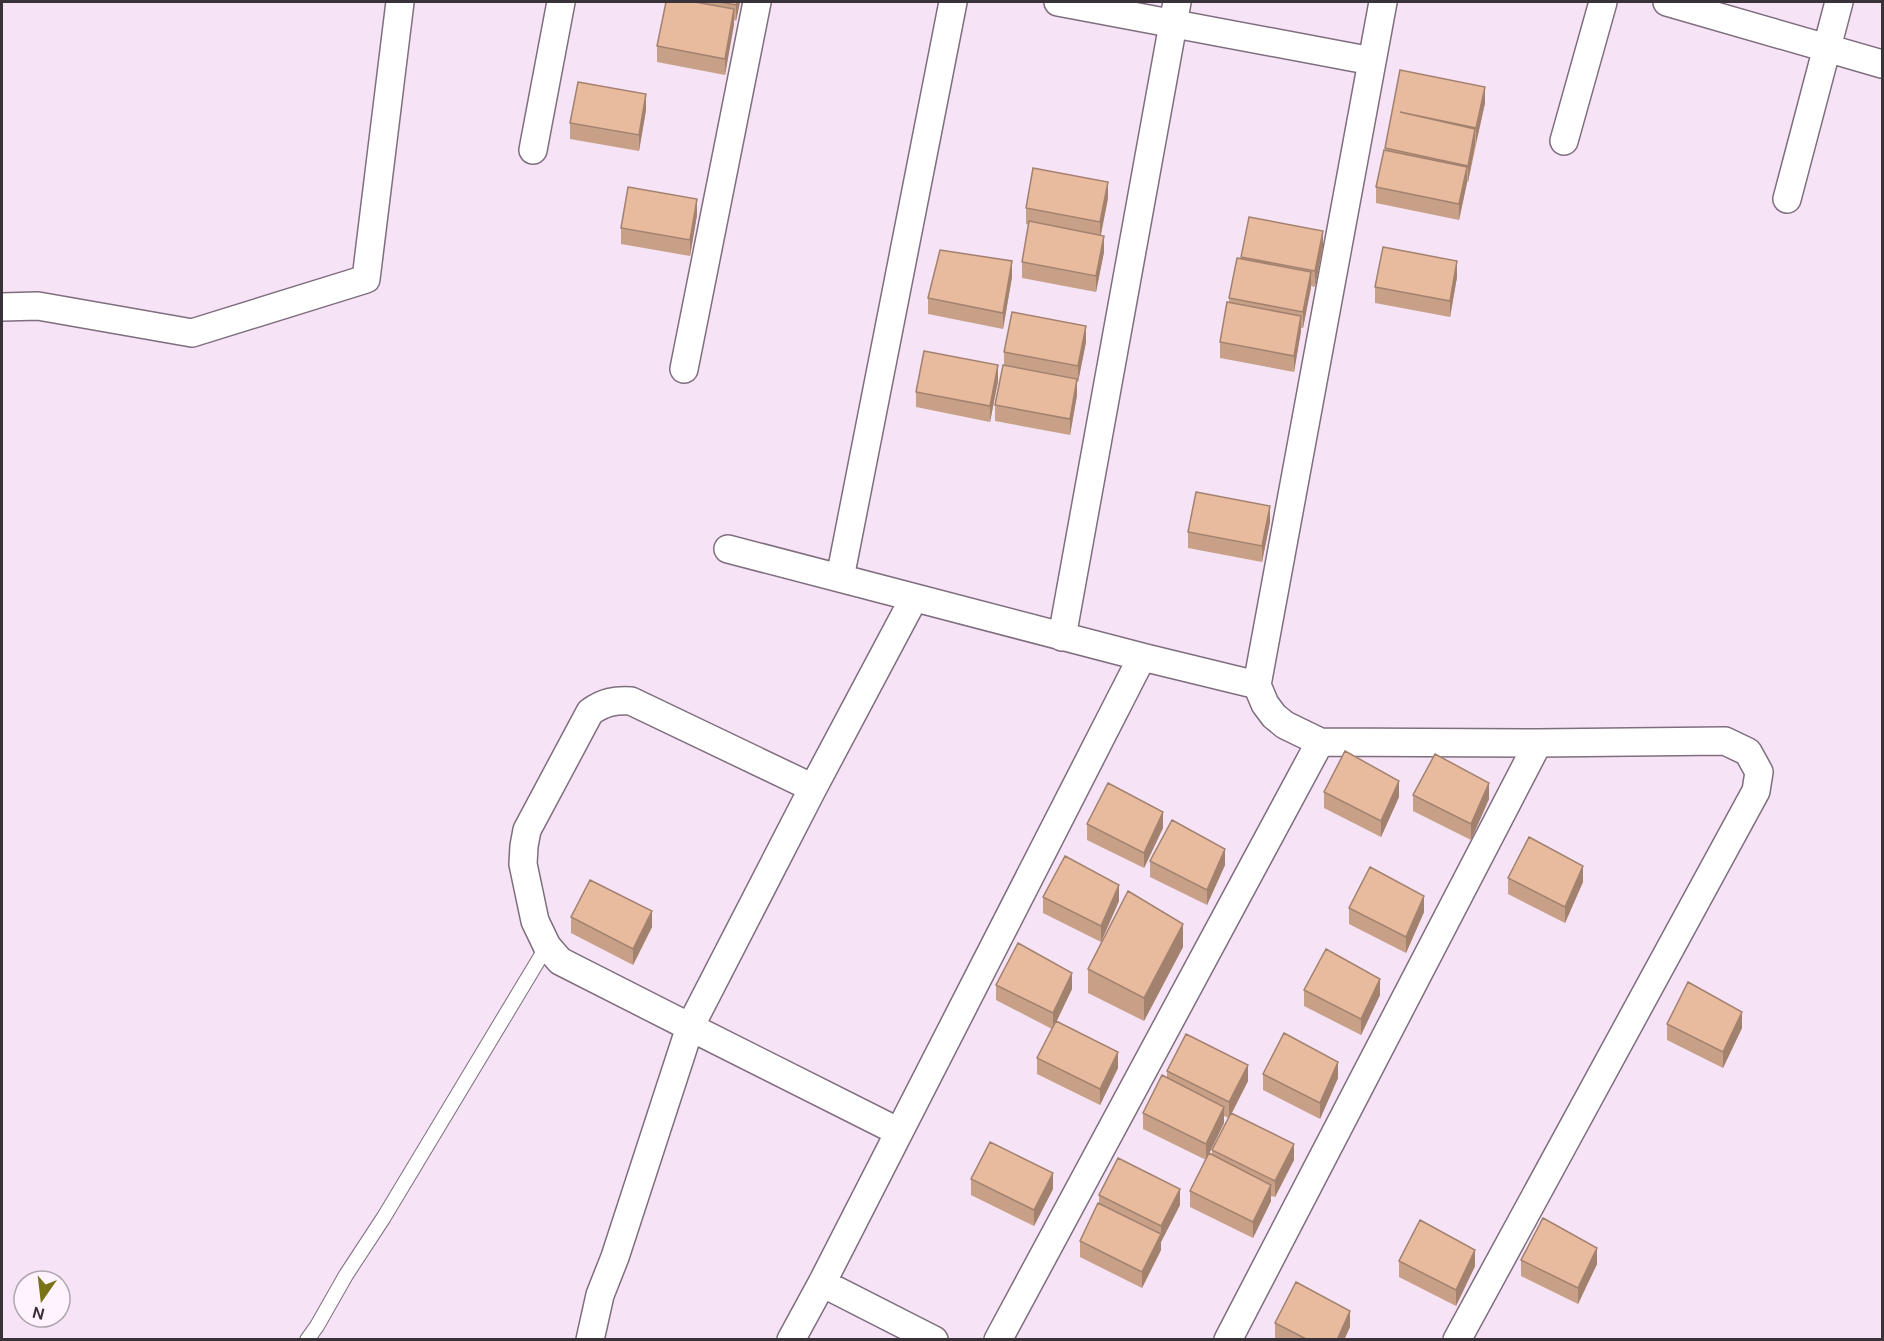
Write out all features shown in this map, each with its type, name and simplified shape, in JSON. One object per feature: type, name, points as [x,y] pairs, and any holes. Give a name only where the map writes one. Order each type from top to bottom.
[{"type":"street","points":[[2,307],[38,306],[192,333],[366,279],[400,2]]},
{"type":"street","points":[[533,150],[561,2]]},
{"type":"street","points":[[684,369],[757,2]]},
{"type":"street","points":[[840,578],[953,2]]},
{"type":"street","points":[[1058,2],[1175,13],[1372,61]]},
{"type":"street","points":[[1383,2],[1257,685],[1265,704],[1285,725],[1320,742],[1725,741],[1748,752],[1759,772],[1756,791],[1457,1340]]},
{"type":"street","points":[[1564,141],[1603,2]]},
{"type":"street","points":[[1667,2],[1827,46],[1882,64]]},
{"type":"street","points":[[1787,198],[1839,2]]},
{"type":"street","points":[[1062,637],[1175,13]]},
{"type":"street","points":[[728,549],[1062,637],[1257,685]]},
{"type":"street","points":[[590,1340],[600,1295],[615,1257],[690,1027],[914,598]]},
{"type":"street","points":[[791,1340],[1142,657]]},
{"type":"street","points":[[813,788],[631,701],[615,700],[600,705],[590,712],[527,830],[523,864],[535,921],[547,946],[560,961],[899,1132]]},
{"type":"street","points":[[998,1340],[1320,742]]},
{"type":"street","points":[[1228,1340],[1538,743]]},
{"type":"street","points":[[822,1283],[934,1340]]},
{"type":"lane","points":[[308,1340],[547,946]]},
{"type":"building","points":[[666,2],[695,2],[734,9],[725,59],[657,46]]},
{"type":"building","points":[[720,2],[737,2],[736,5]]},
{"type":"building","points":[[1400,70],[1485,87],[1476,128],[1400,112],[1475,129],[1468,166],[1385,148]]},
{"type":"building","points":[[578,82],[646,94],[639,135],[570,123]]},
{"type":"building","points":[[1384,150],[1467,167],[1459,204],[1376,187]]},
{"type":"building","points":[[1033,168],[1108,182],[1100,222],[1026,208]]},
{"type":"building","points":[[628,187],[697,199],[690,240],[621,228]]},
{"type":"building","points":[[1249,217],[1323,231],[1315,271],[1241,257]]},
{"type":"building","points":[[1029,221],[1104,236],[1096,276],[1022,262]]},
{"type":"building","points":[[1383,247],[1457,261],[1450,301],[1375,287]]},
{"type":"building","points":[[940,250],[1012,261],[1003,313],[928,298]]},
{"type":"building","points":[[1237,258],[1311,272],[1303,312],[1229,298]]},
{"type":"building","points":[[1227,302],[1301,316],[1294,356],[1220,342]]},
{"type":"building","points":[[1012,312],[1086,326],[1078,366],[1004,352]]},
{"type":"building","points":[[924,351],[998,365],[990,406],[916,392]]},
{"type":"building","points":[[1003,365],[1077,379],[1070,419],[995,405]]},
{"type":"building","points":[[1196,492],[1270,506],[1262,546],[1188,532]]},
{"type":"building","points":[[1345,751],[1399,781],[1381,821],[1324,792]]},
{"type":"building","points":[[1435,754],[1489,783],[1471,824],[1413,795]]},
{"type":"building","points":[[1108,783],[1163,812],[1144,853],[1087,824]]},
{"type":"building","points":[[1172,820],[1225,849],[1207,890],[1150,861]]},
{"type":"building","points":[[1529,837],[1583,866],[1565,907],[1508,878]]},
{"type":"building","points":[[1065,856],[1119,885],[1101,926],[1043,897]]},
{"type":"building","points":[[1370,867],[1424,896],[1406,937],[1349,908]]},
{"type":"building","points":[[590,880],[652,911],[633,949],[571,917]]},
{"type":"building","points":[[1128,891],[1183,924],[1144,998],[1088,969]]},
{"type":"building","points":[[1018,943],[1072,973],[1053,1013],[996,985]]},
{"type":"building","points":[[1326,949],[1380,979],[1361,1019],[1304,990]]},
{"type":"building","points":[[1688,982],[1742,1012],[1723,1052],[1667,1024]]},
{"type":"building","points":[[1056,1021],[1118,1052],[1100,1089],[1037,1058]]},
{"type":"building","points":[[1284,1033],[1338,1062],[1320,1103],[1263,1074]]},
{"type":"building","points":[[1186,1034],[1248,1065],[1229,1102],[1167,1071]]},
{"type":"building","points":[[1162,1075],[1224,1107],[1206,1144],[1143,1113]]},
{"type":"building","points":[[1231,1113],[1294,1144],[1275,1181],[1212,1150]]},
{"type":"building","points":[[990,1142],[1053,1173],[1034,1210],[971,1179]]},
{"type":"building","points":[[1209,1153],[1271,1185],[1253,1222],[1190,1191]]},
{"type":"building","points":[[1118,1158],[1180,1189],[1161,1226],[1099,1195]]},
{"type":"building","points":[[1098,1203],[1161,1234],[1142,1272],[1080,1241]]},
{"type":"building","points":[[1543,1218],[1597,1248],[1578,1288],[1521,1260]]},
{"type":"building","points":[[1420,1220],[1475,1250],[1456,1290],[1399,1261]]},
{"type":"building","points":[[1296,1282],[1350,1311],[1337,1340],[1308,1340],[1275,1323]]}]
